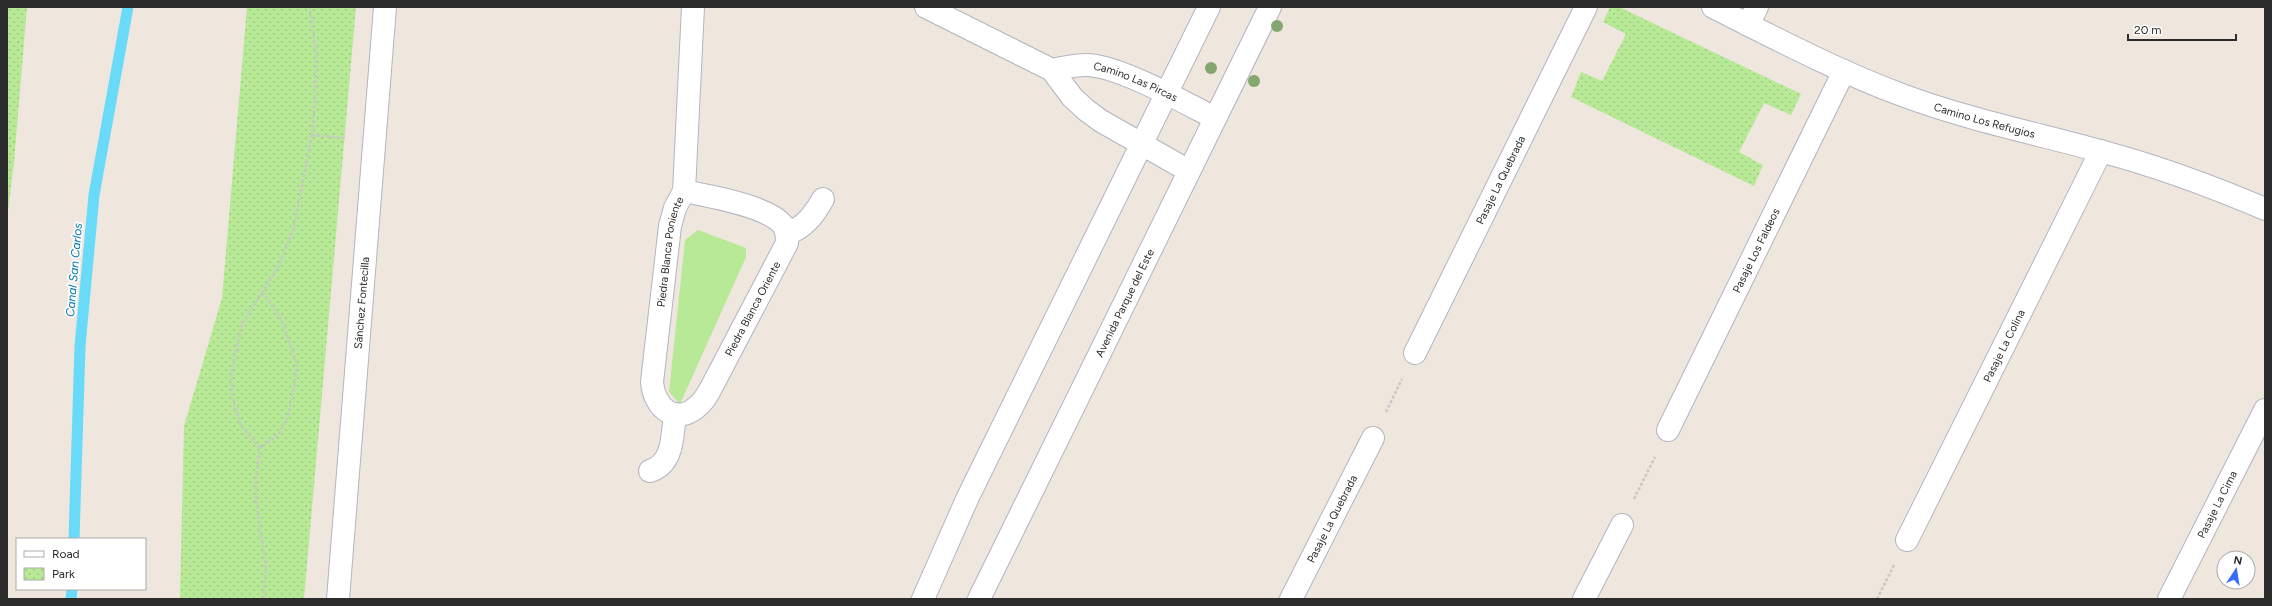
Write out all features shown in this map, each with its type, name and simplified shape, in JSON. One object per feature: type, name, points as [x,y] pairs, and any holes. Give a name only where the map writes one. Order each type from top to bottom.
[{"type":"street","name":"Sánchez Fontecilla","points":[[338,599],[385,7]]},
{"type":"street","name":"Piedra Blanca Poniente","points":[[675,414],[666,411],[659,406],[653,394],[652,382],[670,226],[675,208],[684,191],[693,7]]},
{"type":"street","points":[[926,7],[1052,70],[1072,97],[1086,110],[1141,144],[1189,170]]},
{"type":"street","points":[[923,599],[968,497],[1209,7]]},
{"type":"street","name":"Avenida Parque del Este","points":[[979,599],[1270,7]]},
{"type":"street","name":"Pasaje La Quebrada","points":[[1416,353],[1586,7]]},
{"type":"street","name":"Camino Los Refugios","points":[[1713,7],[1753,16],[1844,71],[1902,95],[1933,105],[2157,167],[2214,187],[2265,209]]},
{"type":"street","name":"Camino Las Pircas","points":[[1052,70],[1086,64],[1106,68],[1166,94],[1215,118]]},
{"type":"street","name":"Pasaje Los Faldeos","points":[[1668,430],[1844,71]]},
{"type":"street","name":"Pasaje La Colina","points":[[1907,540],[2101,151]]},
{"type":"street","points":[[684,191],[742,205],[762,213],[778,220],[787,234],[804,225],[815,213],[823,199]]},
{"type":"street","name":"Piedra Blanca Oriente","points":[[675,414],[684,413],[699,406],[710,390],[787,243],[787,234]]},
{"type":"street","name":"Pasaje La Cima","points":[[2169,599],[2265,410]]},
{"type":"street","points":[[650,471],[658,468],[669,456],[675,414]]},
{"type":"street","name":"Pasaje La Quebrada","points":[[1291,599],[1373,438]]},
{"type":"street","points":[[1584,599],[1622,525]]},
{"type":"path","points":[[260,448],[241,426],[232,396],[231,373],[242,324],[278,267],[293,231],[312,135],[316,54],[310,7]]},
{"type":"path","points":[[312,135],[347,138]]},
{"type":"path","points":[[263,292],[281,319],[297,364],[288,416],[279,434],[260,448],[256,475],[256,500],[266,568],[263,599]]},
{"type":"path","points":[[1373,438],[1416,353]]},
{"type":"path","points":[[1622,525],[1668,430]]},
{"type":"path","points":[[1877,599],[1907,540]]},
{"type":"green space","points":[[7,7],[27,7],[14,162],[7,220]]},
{"type":"green space","points":[[247,7],[356,7],[304,599],[180,599],[184,426],[222,298]]},
{"type":"green space","points":[[1610,7],[1619,7],[1801,94],[1791,115],[1764,103],[1739,152],[1763,165],[1754,186],[1571,97],[1581,72],[1602,81],[1626,34],[1603,22]]},
{"type":"green space","points":[[698,230],[746,248],[746,257],[680,404],[669,392],[685,240]]},
{"type":"waterway","name":"Canal San Carlos","points":[[74,538],[80,346],[94,195],[128,7]]},
{"type":"waterway","name":"Canal San Carlos","points":[[71,599],[72,590]]}]
